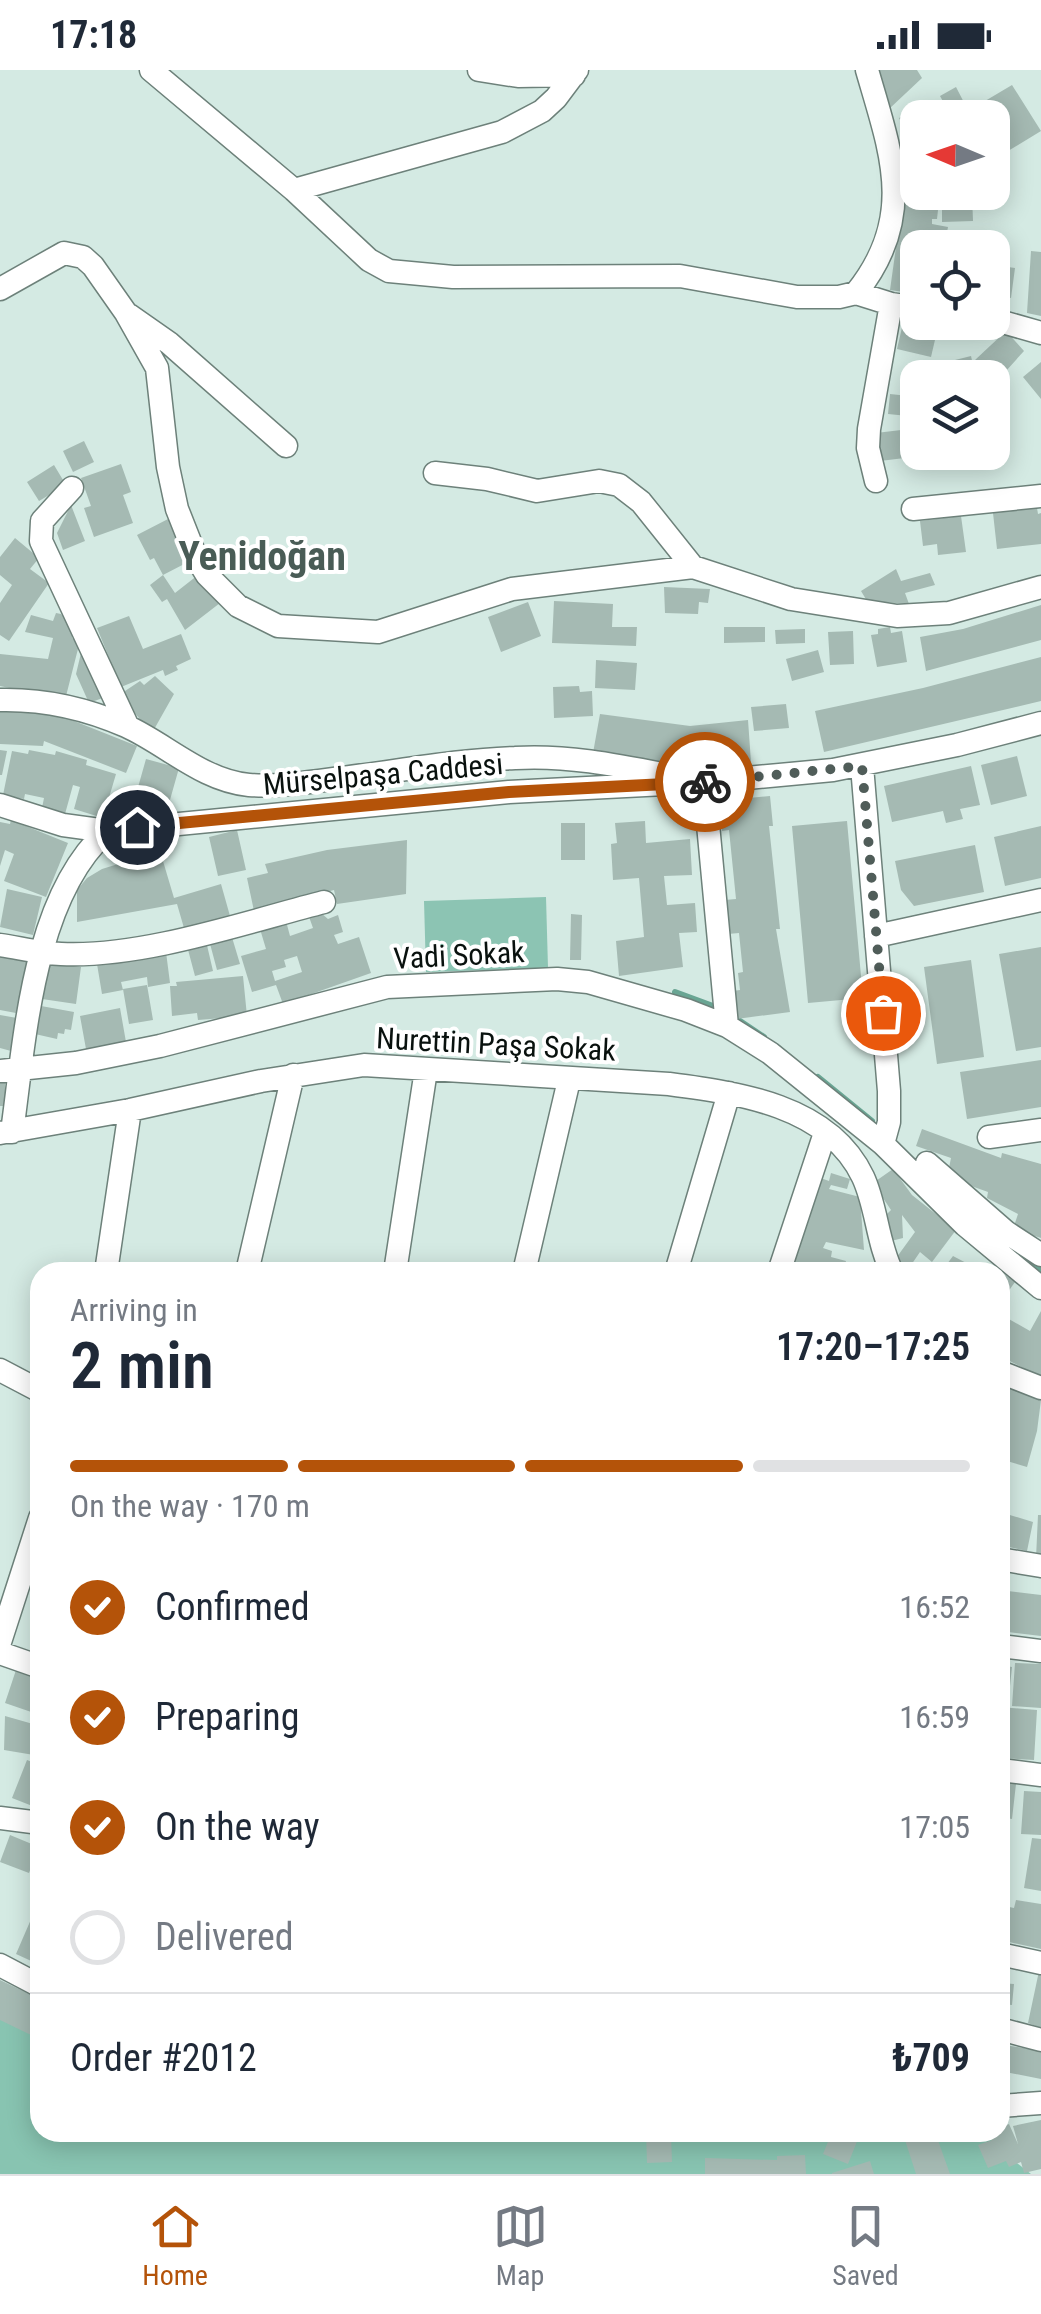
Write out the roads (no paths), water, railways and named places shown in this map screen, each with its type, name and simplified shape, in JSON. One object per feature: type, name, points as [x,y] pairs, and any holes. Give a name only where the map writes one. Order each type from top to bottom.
[{"type":"street","points":[[150,70],[294,190],[369,260],[389,271],[454,277],[642,274],[699,278],[797,296],[840,297],[856,293],[900,305]]},
{"type":"street","points":[[479,70],[518,76],[576,72]]},
{"type":"street","points":[[856,293],[878,260],[894,197],[890,150],[867,70]]},
{"type":"street","points":[[294,190],[502,132],[542,111],[576,72]]},
{"type":"street","points":[[0,289],[57,256],[73,253],[93,266],[126,313],[156,368],[168,467],[188,539],[208,575],[238,606],[264,621],[293,629],[378,632],[512,589],[692,567],[791,599],[897,616],[949,613],[1041,586]]},
{"type":"street","points":[[876,481],[868,448],[869,429],[891,304]]},
{"type":"street","points":[[126,313],[169,343],[286,446]]},
{"type":"street","points":[[1010,324],[1041,333]]},
{"type":"street","points":[[435,474],[487,479],[537,491],[599,482],[619,485],[641,502],[692,567]]},
{"type":"street","points":[[72,488],[42,520],[41,541],[128,727]]},
{"type":"street","points":[[913,509],[1041,496]]},
{"type":"street","points":[[0,700],[51,702],[128,727],[176,757],[240,784],[543,757],[704,782],[727,1026]]},
{"type":"street","name":"Mürselpaşa Caddesi","points":[[0,806],[63,825],[106,831],[509,792],[704,782],[862,766],[1041,723]]},
{"type":"street","points":[[847,1152],[875,1138],[889,1122],[890,1091],[862,766]]},
{"type":"street","points":[[6,1132],[10,1070],[41,952],[72,870],[106,831]]},
{"type":"street","points":[[876,936],[1041,900]]},
{"type":"street","points":[[0,945],[82,954],[152,944],[324,902]]},
{"type":"street","name":"Vadi Sokak","points":[[10,1070],[76,1063],[160,1046],[387,987],[572,980],[686,1010],[727,1026],[794,1071],[875,1138],[965,1226],[1009,1262]]},
{"type":"street","name":"Nurettin Paşa Sokak","points":[[6,1132],[293,1075],[364,1065],[668,1084],[729,1093],[794,1113],[825,1133],[847,1152],[864,1178],[888,1262]]},
{"type":"street","points":[[397,1262],[426,1070]]},
{"type":"street","points":[[249,1262],[293,1075]]},
{"type":"street","points":[[526,1262],[570,1080]]},
{"type":"street","points":[[679,1262],[729,1093]]},
{"type":"street","points":[[107,1262],[130,1110]]},
{"type":"street","points":[[989,1138],[1041,1130]]},
{"type":"street","points":[[782,1262],[825,1133]]},
{"type":"street","points":[[927,1163],[1006,1232],[1041,1256]]},
{"type":"street","name":"Vadi Sokak","points":[[1010,1263],[1041,1288]]},
{"type":"street","points":[[0,1370],[30,1386]]},
{"type":"street","points":[[1010,1376],[1041,1388]]},
{"type":"street","points":[[0,1642],[30,1549]]},
{"type":"street","points":[[1010,1561],[1041,1566]]},
{"type":"street","points":[[1010,1647],[1041,1652]]},
{"type":"street","points":[[0,1654],[30,1664]]},
{"type":"street","points":[[1010,1771],[1041,1774]]},
{"type":"street","points":[[0,1818],[30,1822]]},
{"type":"street","points":[[1010,1956],[1041,1963]]},
{"type":"street","points":[[0,1965],[30,1981]]},
{"type":"street","points":[[1010,2032],[1041,2040]]},
{"type":"street","points":[[1010,2105],[1041,2102]]},
{"type":"waterway","points":[[675,992],[713,1006]]},
{"type":"waterway","points":[[737,1019],[764,1037]]},
{"type":"waterway","points":[[818,1077],[872,1121]]},
{"type":"waterway","points":[[1019,1253],[1041,1270]]},
{"type":"district","name":"Yenidoğan","points":[[262,556]]}]
